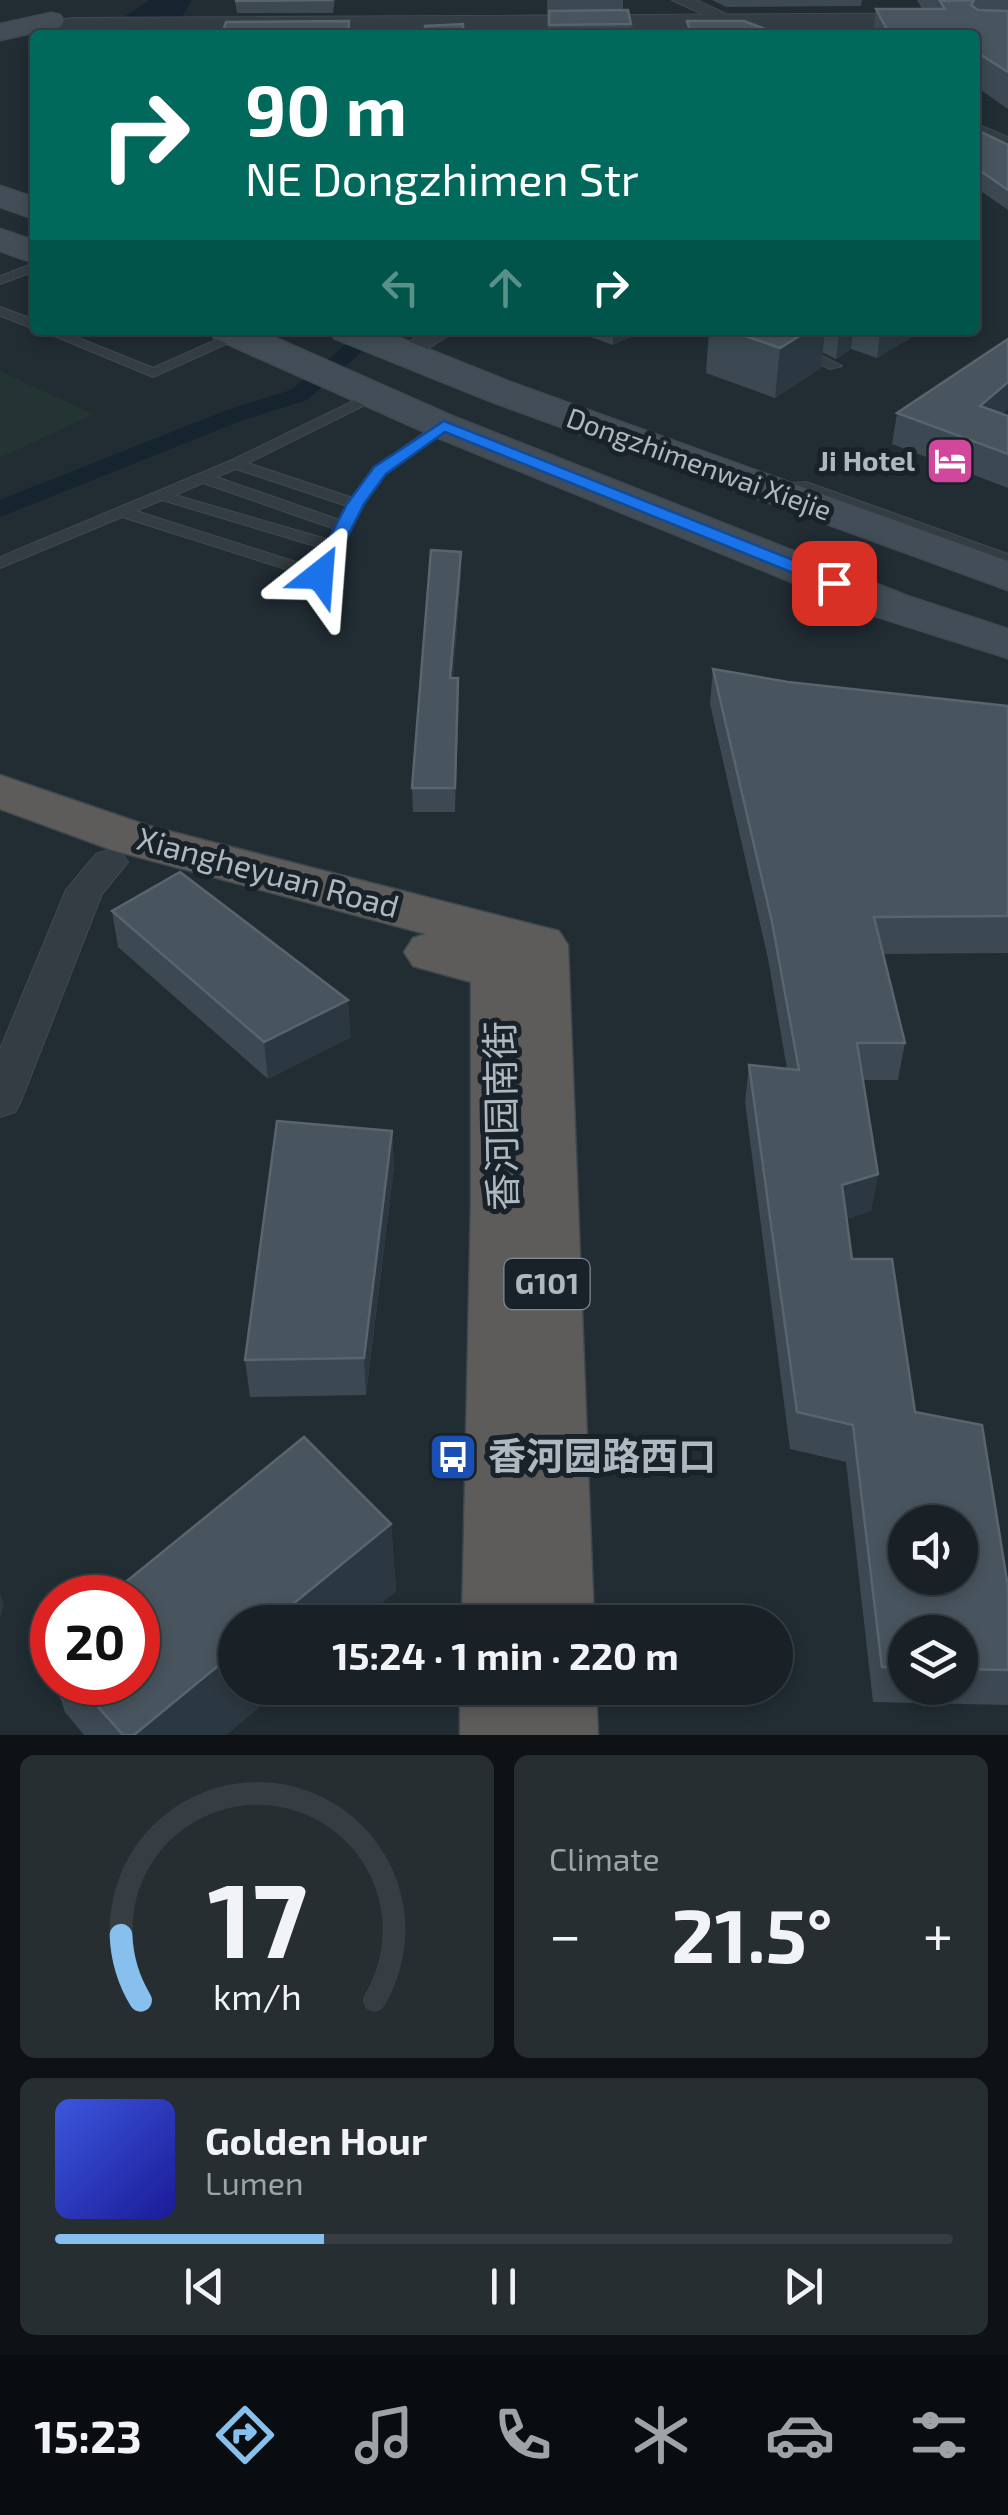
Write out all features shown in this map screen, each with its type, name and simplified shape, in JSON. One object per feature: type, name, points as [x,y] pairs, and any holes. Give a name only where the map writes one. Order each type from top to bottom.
[{"type":"highway","name":"Xiangheyuan Road","points":[[0,791],[131,838],[519,958]]},
{"type":"highway","points":[[0,819],[109,862],[519,958]]},
{"type":"highway","name":"香河园南街","points":[[502,1605],[504,1203],[519,958]]},
{"type":"highway","name":"G101","points":[[519,958],[553,1605]]},
{"type":"highway","points":[[502,1705],[502,1735]]},
{"type":"highway","points":[[555,1705],[556,1735]]},
{"type":"main road","points":[[0,32],[62,19]]},
{"type":"main road","points":[[0,40],[62,19]]},
{"type":"main road","points":[[0,196],[30,207]]},
{"type":"main road","points":[[0,238],[30,251]]},
{"type":"main road","points":[[238,335],[444,426],[891,606],[1008,644]]},
{"type":"main road","name":"Dongzhimenwai Xiejie","points":[[359,335],[504,393],[1008,576]]},
{"type":"main road","points":[[444,426],[504,393]]},
{"type":"street","points":[[681,0],[750,30]]},
{"type":"street","points":[[62,19],[721,19],[887,12],[1008,17]]},
{"type":"street","points":[[980,131],[1008,144]]},
{"type":"street","points":[[403,354],[436,335]]},
{"type":"street","points":[[0,1102],[85,890],[109,862]]},
{"type":"lane","points":[[887,12],[909,30]]},
{"type":"lane","points":[[0,280],[30,269]]},
{"type":"lane","points":[[0,311],[30,323]]},
{"type":"lane","points":[[59,335],[153,373],[229,335]]},
{"type":"lane","points":[[770,335],[835,366]]},
{"type":"lane","points":[[0,563],[235,464],[360,387]]},
{"type":"lane","points":[[122,512],[320,575],[356,504],[395,457],[444,426]]},
{"type":"lane","points":[[235,464],[356,504]]},
{"type":"lane","points":[[203,478],[345,527]]},
{"type":"lane","points":[[771,490],[806,487],[1008,559]]},
{"type":"lane","points":[[163,496],[334,546]]},
{"type":"shaded area","points":[[0,371],[93,414],[0,458]]},
{"type":"water","points":[[149,0],[192,0],[174,30],[105,30]]},
{"type":"building","points":[[974,0],[971,5],[978,10],[1008,11],[1008,72],[980,54],[980,30],[887,30],[876,9],[945,9],[940,1]]},
{"type":"building","points":[[628,10],[631,24],[549,25],[549,11]]},
{"type":"building","points":[[349,21],[348,30],[223,30],[226,22]]},
{"type":"building","points":[[687,21],[744,21],[768,30],[690,30]]},
{"type":"building","points":[[463,24],[463,30],[425,30],[425,26]]},
{"type":"building","points":[[980,131],[1008,145],[1008,190],[980,170]]},
{"type":"building","points":[[742,335],[801,335],[780,348]]},
{"type":"building","points":[[1008,339],[1008,382],[980,406],[1008,416],[1008,454],[897,413]]},
{"type":"building","points":[[431,550],[461,552],[450,678],[458,678],[455,788],[412,788]]},
{"type":"building","points":[[713,669],[788,682],[1008,706],[1008,916],[874,917],[905,1043],[857,1043],[878,1174],[842,1185],[852,1259],[892,1259],[915,1412],[982,1425],[1008,1587],[1008,1670],[978,1669],[978,1615],[888,1615],[888,1667],[882,1667],[853,1425],[797,1412],[749,1065],[799,1070],[772,922]]},
{"type":"building","points":[[180,872],[348,1000],[264,1042],[112,911]]},
{"type":"building","points":[[277,1121],[392,1131],[364,1358],[245,1360]]},
{"type":"building","points":[[304,1437],[391,1524],[292,1605],[218,1605],[218,1666],[134,1735],[123,1735],[96,1705],[160,1705],[160,1575],[134,1575]]},
{"type":"waterway","points":[[0,509],[235,415],[299,395],[370,335]]},
{"type":"place","name":"Ji Hotel","points":[[950,461]]},
{"type":"place","name":"香河园路西口","points":[[453,1457]]},
{"type":"route","points":[[320,575],[356,504],[380,470],[444,426],[834,583]]}]
